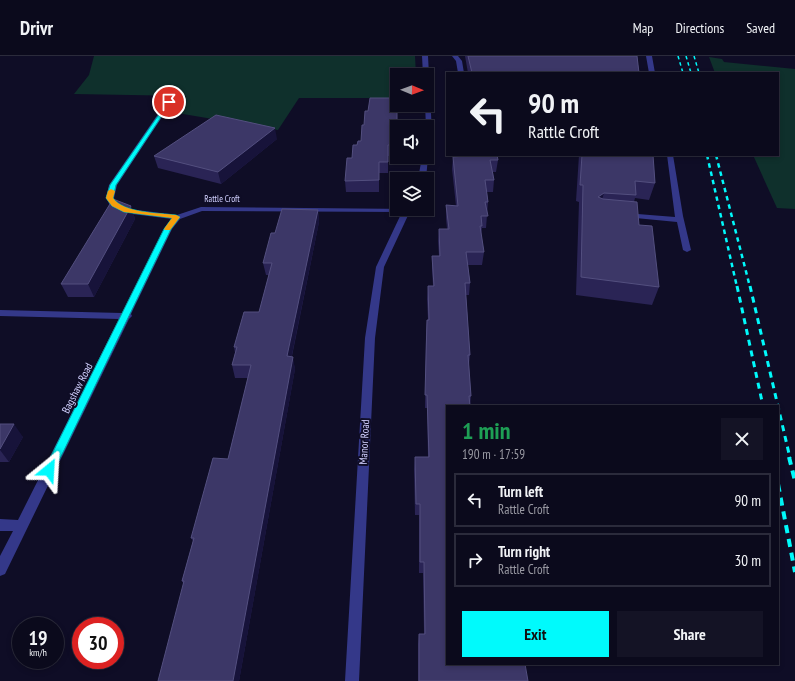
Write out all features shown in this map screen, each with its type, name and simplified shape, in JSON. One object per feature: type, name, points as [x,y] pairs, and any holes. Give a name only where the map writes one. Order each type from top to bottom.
[{"type":"street","points":[[425,56],[426,68]]},
{"type":"street","points":[[455,56],[459,61],[461,72]]},
{"type":"street","points":[[649,56],[652,72]]},
{"type":"street","name":"Rattle Croft","points":[[169,102],[113,185],[110,198],[114,205],[127,211],[176,217],[201,209],[390,210]]},
{"type":"street","points":[[670,156],[680,220],[687,250]]},
{"type":"street","points":[[614,214],[680,220]]},
{"type":"street","name":"Manor Road","points":[[352,681],[370,338],[380,267],[403,216]]},
{"type":"street","name":"Bagshaw Road","points":[[0,570],[168,229],[176,217]]},
{"type":"street","points":[[0,313],[126,316]]},
{"type":"street","points":[[0,525],[21,526]]},
{"type":"green space","points":[[94,56],[415,56],[416,68],[390,68],[390,98],[299,98],[278,130],[177,113],[186,96],[74,94],[89,75]]},
{"type":"green space","points":[[709,57],[722,59],[724,62],[795,69],[795,209],[777,208],[753,156],[779,156],[779,72],[715,72]]},
{"type":"building","points":[[468,56],[637,56],[639,72],[472,72]]},
{"type":"building","points":[[370,98],[390,98],[390,112],[397,112],[397,120],[390,120],[388,162],[379,162],[379,180],[345,181],[347,158],[352,158],[353,145],[357,145],[358,141],[361,141],[365,111],[368,111]]},
{"type":"building","points":[[216,115],[275,128],[218,172],[154,156]]},
{"type":"building","points":[[497,156],[498,160],[490,160],[494,180],[485,180],[488,202],[485,202],[488,216],[481,216],[482,226],[480,226],[484,252],[466,252],[470,283],[465,283],[470,355],[468,355],[471,396],[469,396],[470,405],[446,405],[446,665],[525,665],[528,681],[419,681],[419,634],[425,634],[424,562],[420,562],[420,504],[416,504],[415,457],[429,457],[427,395],[425,395],[427,320],[429,320],[428,286],[434,286],[432,256],[440,256],[439,229],[449,229],[446,205],[458,206],[453,157]]},
{"type":"building","points":[[582,156],[653,156],[655,183],[635,181],[636,195],[604,193],[598,197],[603,199],[637,202],[639,225],[652,226],[659,287],[581,277],[583,185],[580,185]]},
{"type":"building","points":[[113,199],[131,206],[88,284],[61,284]]},
{"type":"building","points":[[282,209],[318,210],[287,356],[293,357],[233,681],[158,681],[194,538],[191,538],[213,458],[228,459],[251,365],[232,365],[237,347],[234,347],[244,312],[259,312],[272,263],[263,263],[271,233],[275,233]]},
{"type":"building","points":[[0,424],[14,424],[0,449]]},
{"type":"railway","points":[[678,56],[683,72]]},
{"type":"railway","points":[[686,56],[691,72]]},
{"type":"railway","points":[[694,56],[699,72]]},
{"type":"railway","points":[[707,156],[737,287]]},
{"type":"railway","points":[[716,156],[750,287]]},
{"type":"railway","points":[[737,286],[763,405]]},
{"type":"railway","points":[[750,286],[778,405]]},
{"type":"railway","points":[[779,411],[790,458]]},
{"type":"railway","points":[[789,457],[795,481]]},
{"type":"railway","points":[[779,489],[795,572]]},
{"type":"slow traffic","points":[[111,191],[110,198],[114,205],[127,211],[176,217],[168,229]]},
{"type":"route","points":[[49,470],[168,229],[176,217],[127,211],[114,205],[110,198],[113,185],[169,102]]}]
